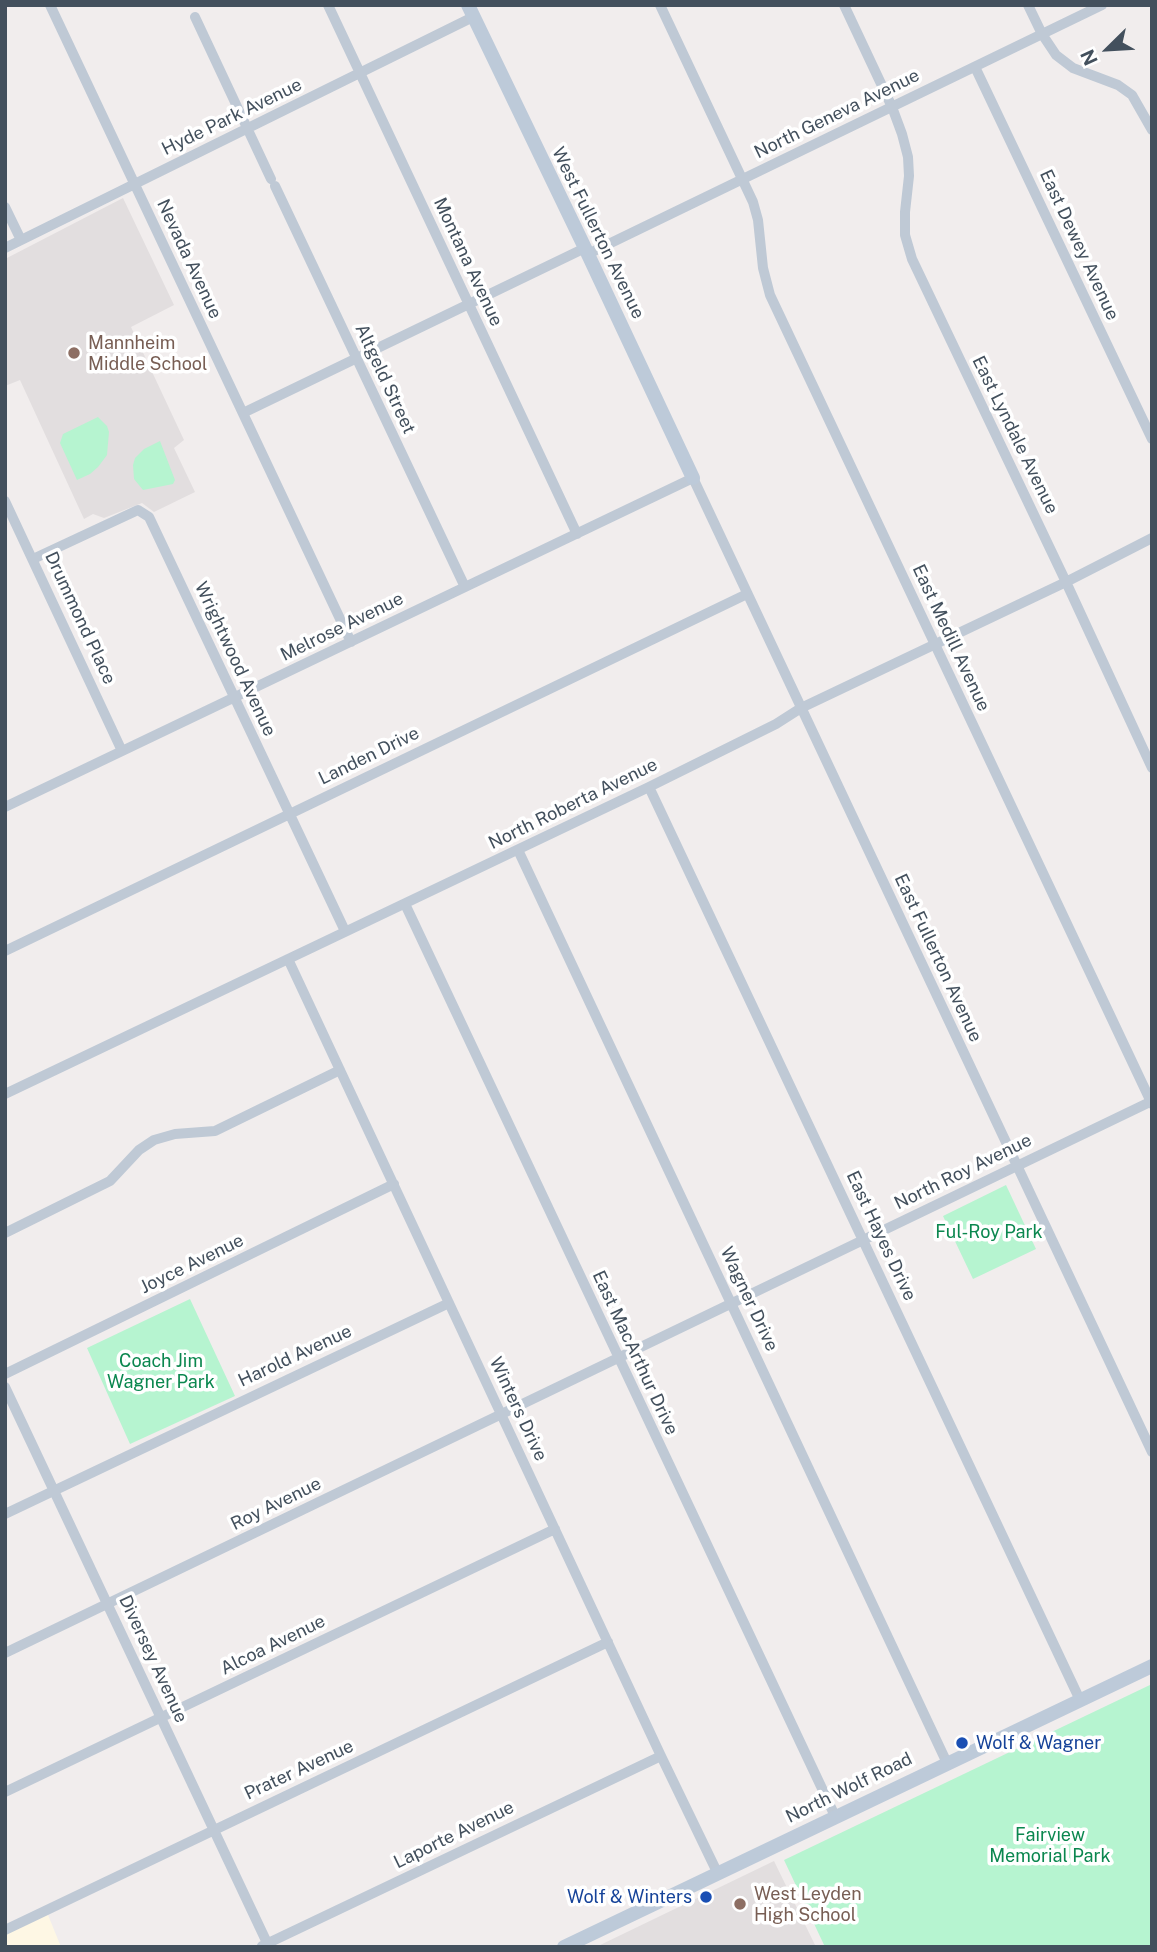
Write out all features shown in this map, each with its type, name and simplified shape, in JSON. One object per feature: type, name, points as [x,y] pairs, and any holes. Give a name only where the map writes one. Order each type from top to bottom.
[{"type":"main road","name":"West Fullerton Avenue","points":[[471,11],[693,478]]},
{"type":"main road","name":"North Wolf Road","points":[[564,1947],[1152,1666]]},
{"type":"street","name":"Nevada Avenue","points":[[50,5],[351,642]]},
{"type":"street","name":"Montana Avenue","points":[[328,5],[577,534]]},
{"type":"street","name":"East Medill Avenue","points":[[660,5],[753,202],[770,295],[1151,1102]]},
{"type":"street","name":"East Lyndale Avenue","points":[[844,5],[902,134],[908,157],[909,176],[905,235],[912,260],[1152,768]]},
{"type":"street","points":[[1028,5],[1056,55],[1073,68],[1118,85],[1132,95],[1152,130]]},
{"type":"street","name":"North Geneva Avenue","points":[[243,413],[743,179],[1102,5]]},
{"type":"street","name":"Hyde Park Avenue","points":[[5,248],[361,73],[471,11]]},
{"type":"street","name":"Altgeld Street","points":[[195,17],[465,587]]},
{"type":"street","name":"East Dewey Avenue","points":[[975,67],[1152,439]]},
{"type":"street","points":[[5,207],[21,240]]},
{"type":"street","name":"Melrose Avenue","points":[[8,805],[693,478]]},
{"type":"street","name":"East Fullerton Avenue","points":[[693,478],[1152,1452]]},
{"type":"street","name":"Drummond Place","points":[[5,501],[122,751]]},
{"type":"street","name":"Wrightwood Avenue","points":[[33,559],[138,510],[149,517],[345,931]]},
{"type":"street","points":[[5,530],[16,525]]},
{"type":"street","name":"North Roberta Avenue","points":[[5,1094],[649,788],[776,724],[801,708],[1066,582],[1152,538]]},
{"type":"street","name":"Landen Drive","points":[[5,951],[747,594]]},
{"type":"street","name":"East Hayes Drive","points":[[649,788],[1080,1700]]},
{"type":"street","points":[[5,792],[8,805]]},
{"type":"street","name":"Wagner Drive","points":[[518,850],[947,1763]]},
{"type":"street","name":"East MacArthur Drive","points":[[405,904],[835,1816]]},
{"type":"street","name":"Winters Drive","points":[[288,959],[718,1874]]},
{"type":"street","points":[[5,1233],[110,1181],[139,1150],[154,1140],[174,1134],[215,1131],[340,1070]]},
{"type":"street","name":"North Roy Avenue","points":[[562,1384],[1151,1102]]},
{"type":"street","name":"Joyce Avenue","points":[[5,1374],[394,1184]]},
{"type":"street","name":"Harold Avenue","points":[[5,1514],[449,1303]]},
{"type":"street","name":"Roy Avenue","points":[[5,1653],[562,1384]]},
{"type":"street","name":"Diversey Avenue","points":[[5,1387],[266,1946]]},
{"type":"street","name":"Alcoa Avenue","points":[[5,1792],[555,1529]]},
{"type":"street","name":"Prater Avenue","points":[[5,1930],[608,1642]]},
{"type":"street","name":"Laporte Avenue","points":[[266,1946],[661,1756]]},
{"type":"shaded area","name":"Mannheim Middle School","points":[[123,198],[174,305],[131,327],[184,440],[174,448],[195,492],[154,512],[142,503],[104,518],[93,514],[84,519],[20,380],[5,386],[5,259]]},
{"type":"shaded area","name":"West Leyden High School","points":[[774,1861],[816,1947],[596,1947]]},
{"type":"shaded area","points":[[46,1910],[61,1947],[5,1947],[5,1930]]},
{"type":"green space","points":[[98,417],[109,432],[107,455],[90,474],[77,480],[60,443],[63,434]]},
{"type":"green space","points":[[160,441],[175,480],[173,484],[143,490],[134,479],[135,458],[144,449]]},
{"type":"green space","name":"Ful-Roy Park","points":[[1006,1185],[1036,1249],[973,1279],[943,1216]]},
{"type":"green space","name":"Coach Jim Wagner Park","points":[[190,1299],[235,1396],[130,1444],[87,1348]]},
{"type":"green space","name":"Fairview Memorial Park","points":[[1152,1684],[1152,1947],[825,1947],[784,1860]]},
{"type":"place","name":"Mannheim Middle School","points":[[74,353]]},
{"type":"place","name":"Wolf & Wagner","points":[[962,1743]]},
{"type":"place","name":"Wolf & Winters","points":[[706,1897]]},
{"type":"place","name":"West Leyden High School","points":[[740,1904]]}]
